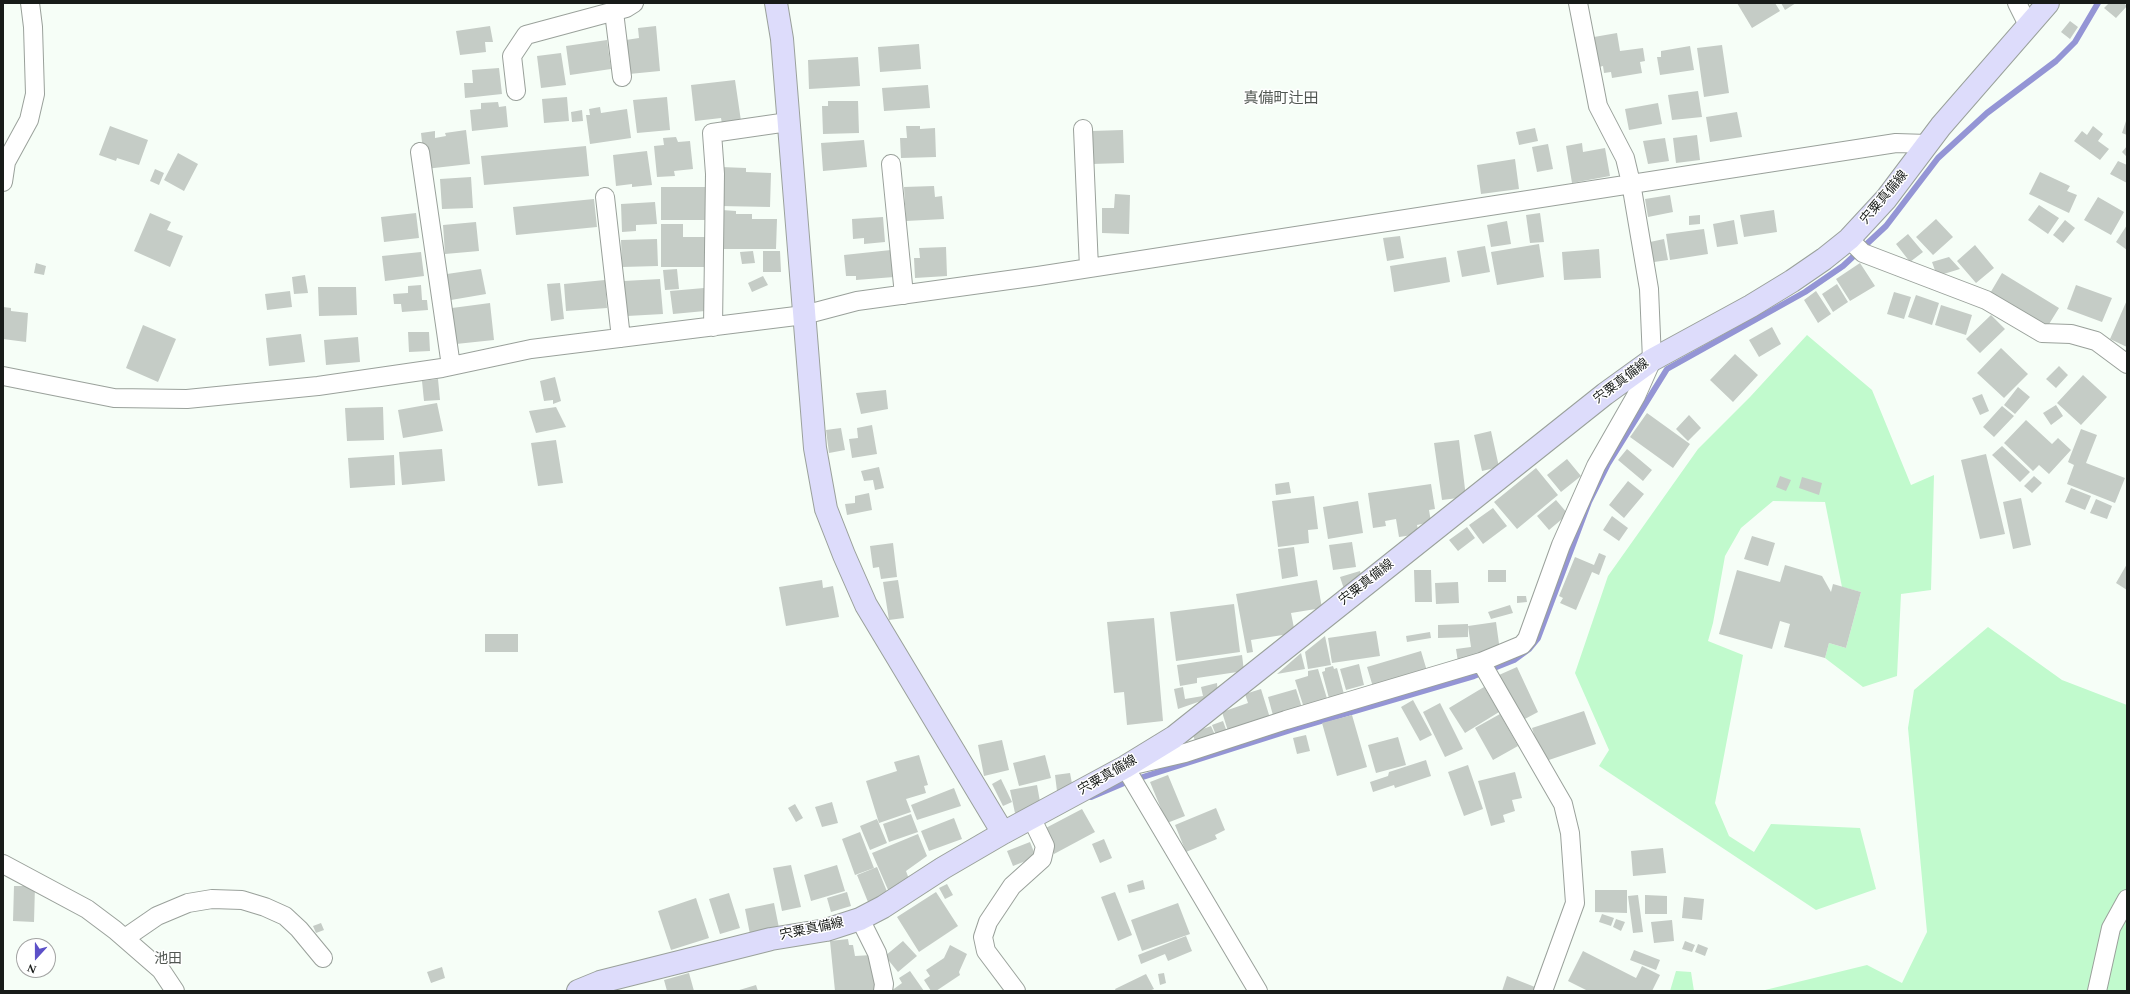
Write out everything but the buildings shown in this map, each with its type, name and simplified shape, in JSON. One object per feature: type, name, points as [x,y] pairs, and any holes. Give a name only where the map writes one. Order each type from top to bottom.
[{"type":"main road","points":[[776,3],[782,39],[815,448],[826,509],[866,605],[1003,833]]},
{"type":"main road","name":"宍粟真備線","points":[[578,991],[600,982],[771,939],[826,930],[860,919],[883,907],[943,868],[1003,833],[1035,824],[1129,776],[1174,737],[1593,404],[1652,360],[1751,306],[1824,259],[1856,247],[1886,199],[1928,144],[2048,3]]},
{"type":"street","points":[[3,182],[6,162],[29,120],[35,94],[33,27],[30,3]]},
{"type":"street","points":[[516,91],[512,56],[526,35],[614,12],[626,8],[634,3]]},
{"type":"street","points":[[1258,991],[1129,776],[1185,753],[1286,720],[1485,669],[1522,645],[1527,639],[1561,545],[1596,466],[1636,396],[1652,360],[1649,288],[1631,183],[1625,158],[1598,106],[1578,3]]},
{"type":"street","points":[[2017,3],[2028,25]]},
{"type":"street","points":[[614,12],[622,77]]},
{"type":"street","points":[[713,327],[715,174],[712,133],[788,122]]},
{"type":"street","points":[[1083,129],[1089,268]]},
{"type":"street","points":[[3,376],[114,398],[187,400],[318,386],[451,366],[531,349],[804,315],[857,301],[1089,268],[1896,143],[1928,144]]},
{"type":"street","points":[[420,152],[451,366]]},
{"type":"street","points":[[891,164],[904,295]]},
{"type":"street","points":[[605,197],[621,338]]},
{"type":"street","points":[[1856,247],[1986,300],[2042,333],[2071,334],[2096,341],[2127,364]]},
{"type":"street","points":[[1485,669],[1563,804],[1570,833],[1575,904],[1543,991]]},
{"type":"street","points":[[1016,991],[986,951],[983,937],[988,922],[1012,886],[1042,859],[1044,846],[1035,824]]},
{"type":"street","points":[[3,864],[87,909],[125,938],[162,970],[175,991]]},
{"type":"street","points":[[125,938],[157,916],[188,903],[212,899],[242,900],[265,907],[285,916],[299,928],[323,958]]},
{"type":"street","points":[[2097,991],[2111,928],[2127,899]]},
{"type":"street","points":[[860,919],[877,953],[884,984],[883,991]]},
{"type":"green space","points":[[1807,335],[1872,390],[1911,485],[1934,475],[1931,590],[1901,594],[1897,676],[1863,687],[1825,658],[1829,643],[1846,648],[1861,592],[1842,587],[1825,502],[1773,501],[1741,528],[1725,556],[1713,623],[1708,641],[1743,655],[1715,803],[1729,836],[1754,852],[1771,824],[1860,828],[1876,889],[1816,910],[1599,766],[1609,750],[1575,673],[1608,576],[1698,449],[1750,397]]},
{"type":"green space","points":[[1988,627],[2062,680],[2127,705],[2127,991],[1761,991],[1867,965],[1902,983],[1927,932],[1908,728],[1914,690]]},
{"type":"green space","points":[[1676,971],[1691,972],[1694,991],[1670,991]]},
{"type":"waterway","points":[[1091,797],[1124,783],[1294,729],[1474,676],[1514,660],[1529,649],[1538,638],[1589,502],[1608,464],[1667,369],[1805,292],[1843,266],[1886,226],[1938,158],[1987,113],[2056,61],[2075,42],[2098,3]]},
{"type":"district","name":"真備町辻田","points":[[1281,100]]},
{"type":"district","name":"池田","points":[[168,960]]}]
